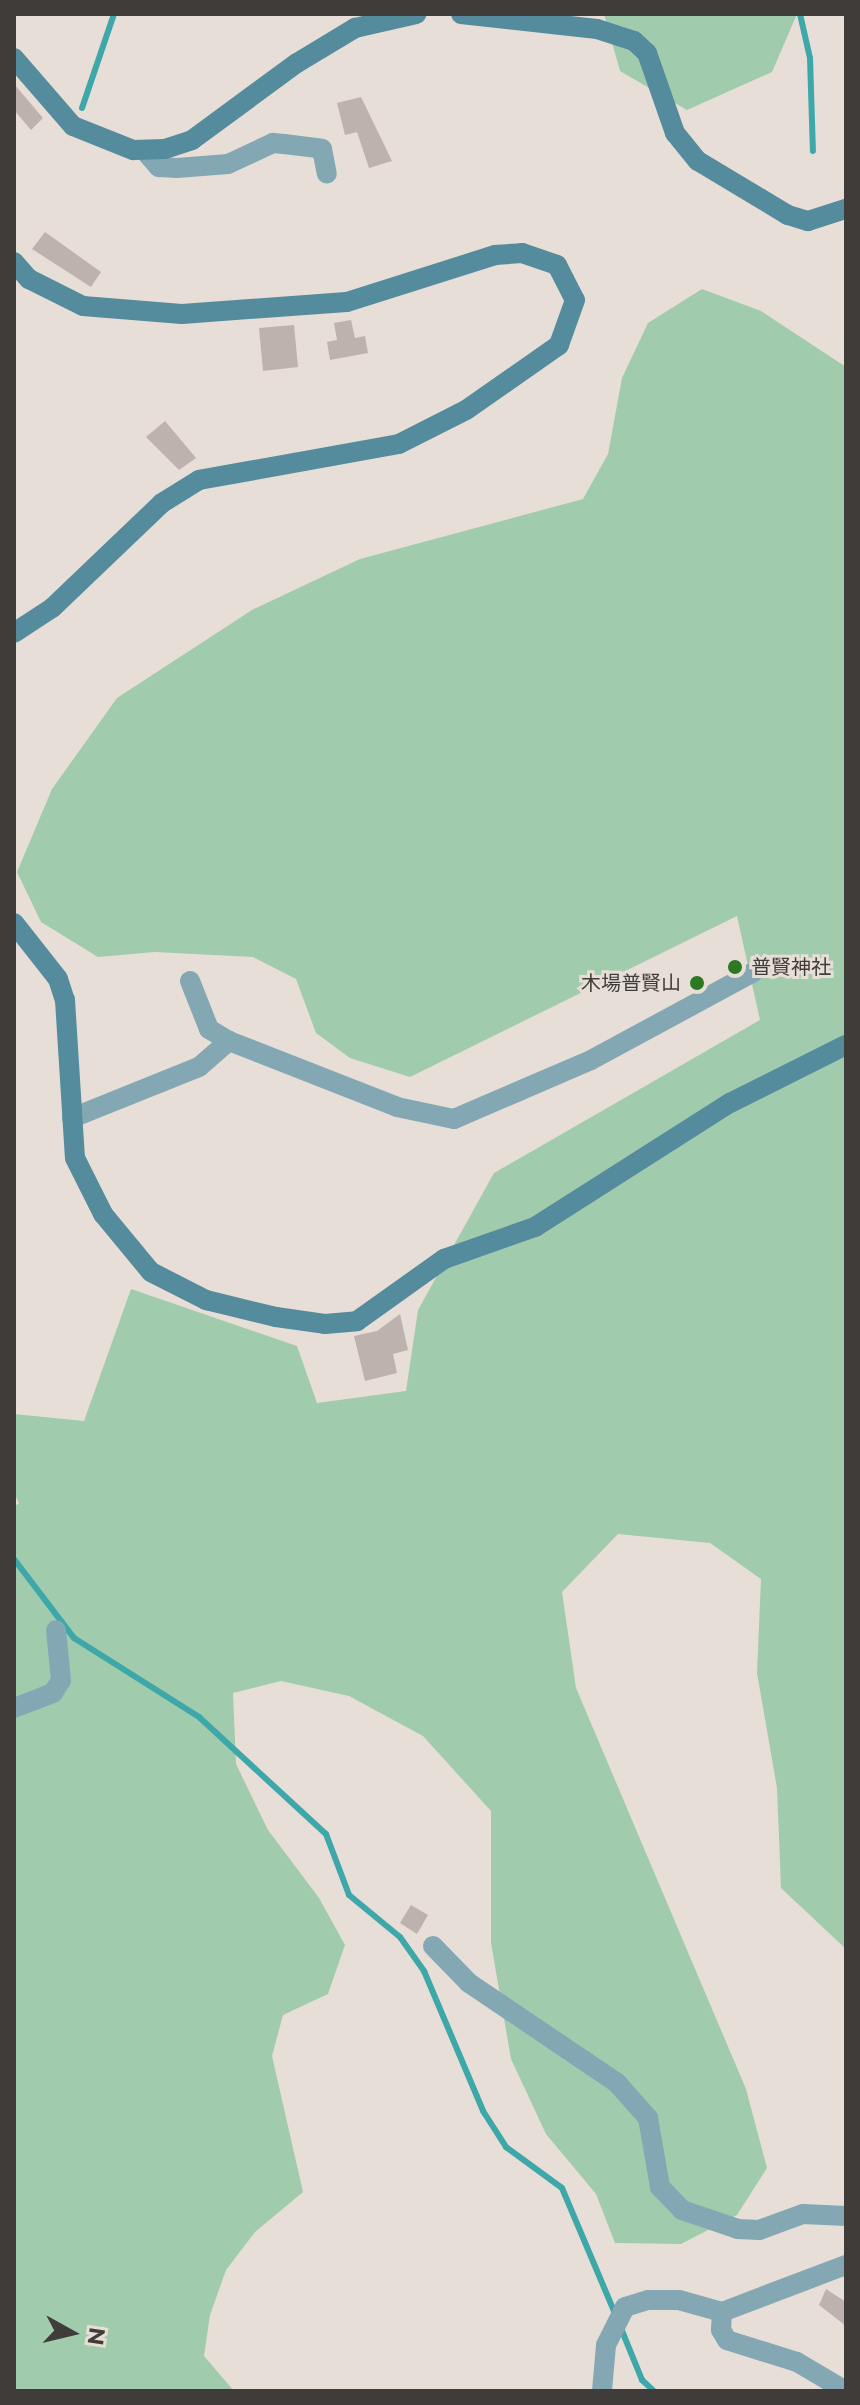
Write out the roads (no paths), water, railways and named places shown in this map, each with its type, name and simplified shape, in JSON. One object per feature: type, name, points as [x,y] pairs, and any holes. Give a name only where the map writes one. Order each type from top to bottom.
[{"type":"street","points":[[144,150],[192,140],[297,63],[355,28],[416,14]]},
{"type":"street","points":[[461,14],[597,29],[634,41],[647,53],[675,133],[698,161],[788,215],[808,221],[846,209]]},
{"type":"street","points":[[14,58],[73,126],[144,150],[159,167],[228,164],[273,143],[322,149],[327,174]]},
{"type":"street","points":[[14,262],[29,279],[83,306],[182,314],[347,302],[495,255],[522,253],[557,265],[566,275],[575,300],[559,345],[466,410],[399,444],[199,480],[162,503],[52,608],[14,633]]},
{"type":"street","points":[[14,923],[58,979],[65,1000],[75,1158],[83,1183],[151,1272],[206,1300],[276,1317],[325,1324],[357,1321],[444,1259],[535,1227],[730,1103],[846,1045]]},
{"type":"street","points":[[190,981],[209,1029],[229,1041],[397,1107],[454,1119],[591,1060],[754,972]]},
{"type":"street","points":[[72,1118],[199,1067],[229,1041]]},
{"type":"street","points":[[14,1708],[53,1693],[61,1680],[56,1630]]},
{"type":"street","points":[[433,1946],[469,1983],[617,2083],[648,2118],[660,2187],[682,2210],[738,2229],[759,2230],[803,2214],[846,2216]]},
{"type":"street","points":[[602,2391],[616,2320],[648,2300],[679,2300],[722,2312],[846,2265]]},
{"type":"street","points":[[722,2312],[727,2340],[797,2362],[846,2391]]},
{"type":"waterway","points":[[82,108],[114,14]]},
{"type":"waterway","points":[[800,14],[810,58],[813,151]]},
{"type":"waterway","points":[[14,1559],[74,1638],[199,1717],[326,1834],[349,1895],[400,1937],[424,1971],[483,2111],[506,2147],[562,2188],[616,2316]]},
{"type":"waterway","points":[[620,2326],[642,2380],[654,2391]]},
{"type":"place","name":"普賢神社","points":[[735,967]]},
{"type":"place","name":"木場普賢山","points":[[697,983]]}]
